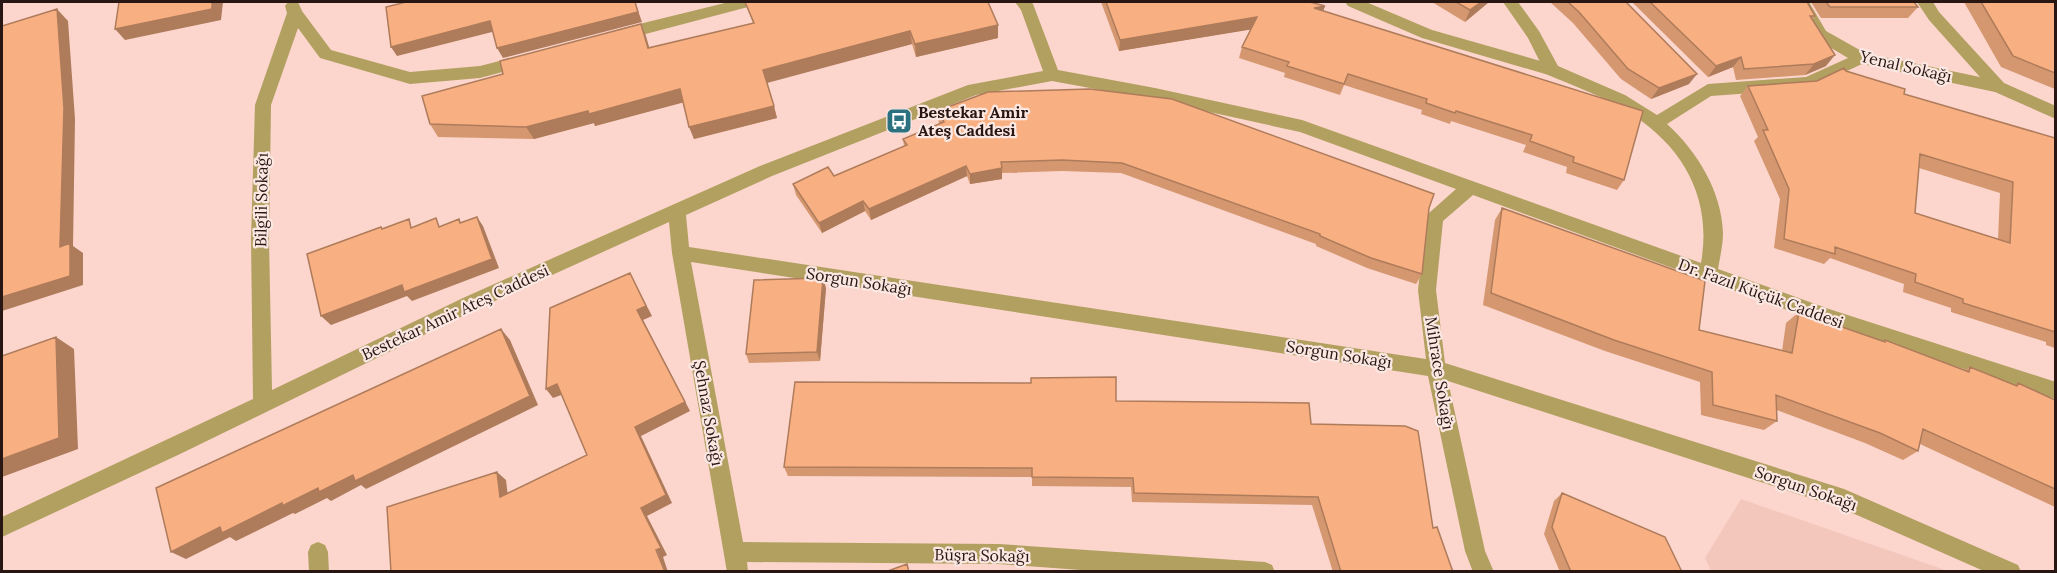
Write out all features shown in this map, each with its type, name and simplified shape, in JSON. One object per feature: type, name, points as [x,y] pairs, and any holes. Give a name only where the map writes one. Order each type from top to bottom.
[{"type":"street","points":[[604,39],[748,2]]},
{"type":"street","points":[[1022,2],[1028,8],[1052,75]]},
{"type":"street","points":[[1353,2],[1427,34],[1552,70],[1622,102],[1656,123],[1689,162],[1701,183],[1710,207],[1714,232],[1708,274]]},
{"type":"street","points":[[1510,2],[1524,16],[1552,70]]},
{"type":"street","name":"Yenal Sokağı","points":[[1802,2],[1821,35],[1861,58],[1998,87]]},
{"type":"street","points":[[1925,2],[1934,16],[1998,87],[2055,112]]},
{"type":"street","points":[[294,7],[326,54],[410,78],[480,72],[537,57]]},
{"type":"street","name":"Bilgili Sokağı","points":[[263,404],[260,239],[263,105],[294,7]]},
{"type":"street","points":[[1656,123],[1704,86],[1808,83],[1861,58]]},
{"type":"street","name":"Bestekar Amir Ateş Caddesi","points":[[2,527],[469,304],[766,171],[974,89],[1052,75],[1155,94],[1302,126],[1470,187]]},
{"type":"street","name":"Dr. Fazıl Küçük Caddesi","points":[[1470,187],[1828,317],[2055,391]]},
{"type":"street","name":"Mihrace Sokağı","points":[[1470,187],[1435,218],[1427,290],[1436,369],[1475,551],[1484,572]]},
{"type":"street","points":[[677,211],[681,253]]},
{"type":"street","name":"Sorgun Sokağı","points":[[681,253],[1436,369],[1844,499],[2011,572]]},
{"type":"street","name":"Şehnaz Sokağı","points":[[681,253],[736,562]]},
{"type":"street","name":"Büşra Sokağı","points":[[736,562],[999,554],[1265,572]]},
{"type":"shaded area","points":[[1741,499],[1948,571],[1711,571],[1705,558]]},
{"type":"building","points":[[119,2],[212,2],[212,9],[115,29]]},
{"type":"building","points":[[406,2],[635,2],[638,12],[497,48],[490,21],[391,47],[386,7]]},
{"type":"building","points":[[745,2],[988,2],[998,25],[915,44],[910,31],[763,70],[774,106],[689,127],[680,89],[589,114],[588,111],[526,127],[430,124],[422,96],[503,74],[500,61],[641,24],[648,48],[754,23]]},
{"type":"building","points":[[1106,2],[1310,2],[1325,6],[1314,8],[1643,111],[1624,180],[1573,162],[1574,157],[1530,141],[1532,135],[1456,111],[1455,113],[1426,103],[1427,99],[1348,74],[1344,84],[1287,66],[1289,62],[1242,47],[1257,17],[1120,40]]},
{"type":"building","points":[[1456,2],[1481,2],[1470,10]]},
{"type":"building","points":[[1568,2],[1626,2],[1697,74],[1659,88],[1628,69]]},
{"type":"building","points":[[1650,2],[1807,2],[1815,16],[1810,16],[1835,55],[1814,64],[1744,69],[1741,57],[1716,66]]},
{"type":"building","points":[[1826,2],[1914,2],[1918,7],[1830,7]]},
{"type":"building","points":[[1981,2],[2055,2],[2055,73],[2013,56]]},
{"type":"building","points":[[57,9],[64,108],[60,247],[70,243],[70,276],[2,297],[2,26]]},
{"type":"building","points":[[1844,68],[1846,71],[1905,89],[1904,94],[2055,138],[2055,332],[1963,303],[1963,299],[1915,282],[1916,274],[1835,247],[1835,254],[1784,239],[1789,189],[1763,130],[1768,130],[1748,86],[1817,81]],"holes":[[[1920,154],[2013,182],[2010,243],[1915,213]]]},
{"type":"building","points":[[1090,89],[1172,99],[1434,194],[1429,208],[1422,274],[1371,258],[1320,236],[1320,234],[1122,163],[1062,160],[1001,162],[1002,168],[970,174],[966,166],[869,209],[863,201],[819,223],[793,184],[828,167],[834,176],[907,145],[903,139],[944,122],[937,111],[988,92]]},
{"type":"building","points":[[1502,208],[1705,281],[1699,330],[1792,353],[1799,312],[1885,342],[1885,340],[1969,372],[1970,367],[2017,386],[2018,383],[2055,400],[2055,489],[1923,429],[1918,451],[1880,433],[1776,395],[1777,421],[1713,405],[1712,372],[1614,340],[1491,293]]},
{"type":"building","points":[[477,217],[492,259],[404,292],[402,285],[321,316],[307,254],[409,219],[411,228],[436,218],[439,227],[459,219],[460,223]]},
{"type":"building","points":[[630,273],[646,306],[637,310],[685,402],[635,427],[666,495],[641,508],[661,548],[656,550],[665,572],[391,572],[387,507],[497,472],[500,497],[587,455],[557,384],[546,389],[550,308]]},
{"type":"building","points":[[823,278],[817,352],[746,354],[754,280]]},
{"type":"building","points":[[501,329],[530,396],[355,481],[353,475],[319,492],[318,488],[222,533],[220,527],[171,552],[156,488]]},
{"type":"building","points":[[56,337],[59,438],[2,459],[2,356]]},
{"type":"building","points":[[1116,377],[1116,401],[1309,403],[1311,424],[1405,426],[1418,431],[1433,528],[1437,527],[1453,572],[1341,572],[1318,497],[1134,493],[1133,478],[1032,477],[1032,468],[784,467],[795,382],[1031,383],[1031,378]]},
{"type":"building","points":[[1562,493],[1665,537],[1682,572],[1571,572],[1552,527]]},
{"type":"building","points":[[907,564],[909,572],[885,572]]},
{"type":"place","name":"Bestekar Amir Ateş Caddesi","points":[[899,121]]}]
